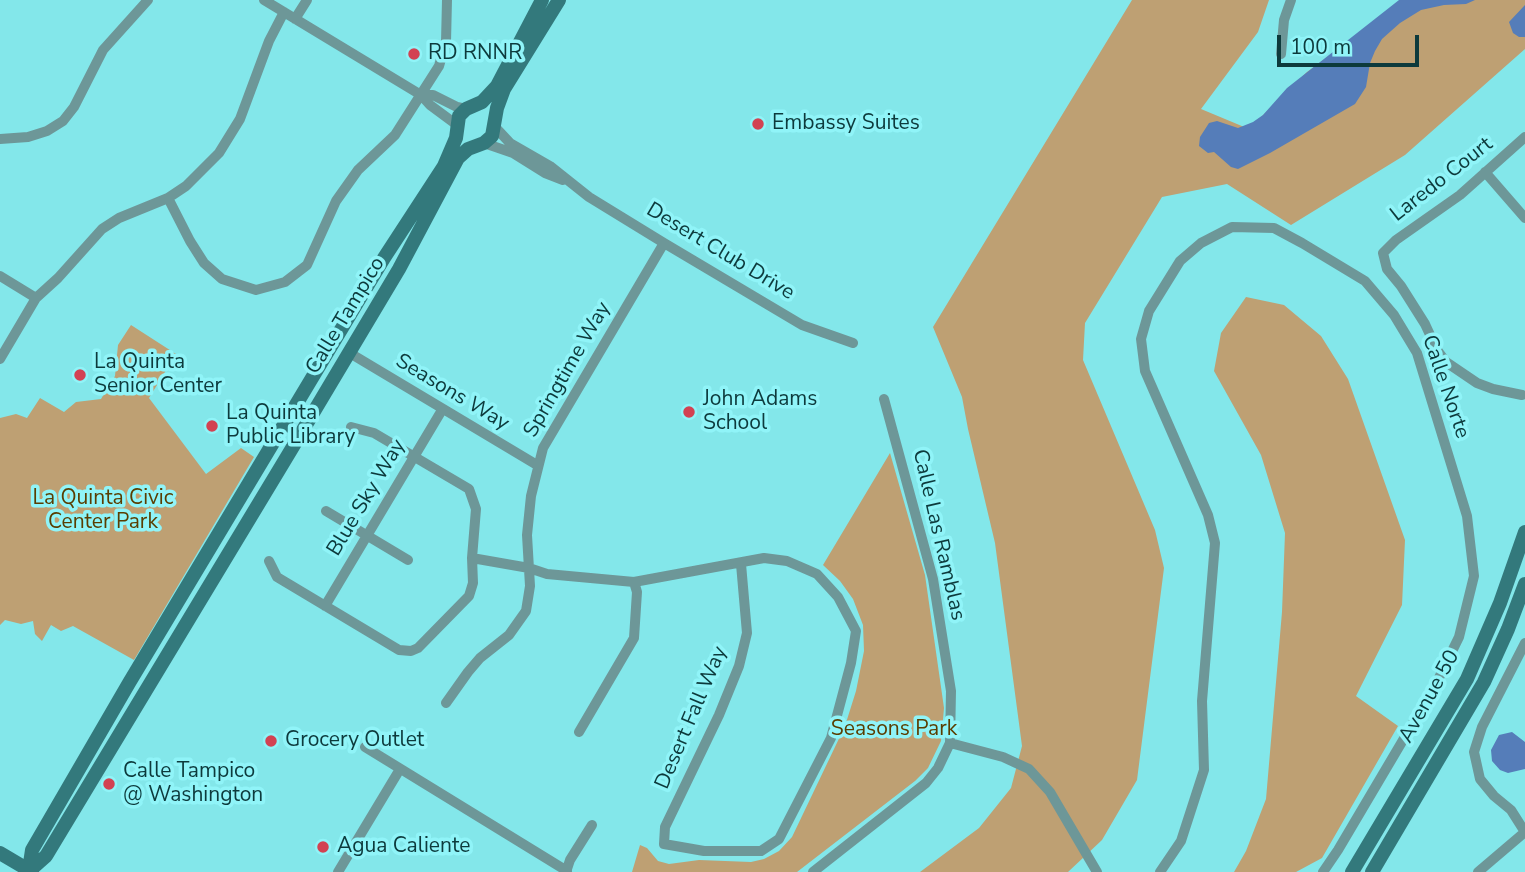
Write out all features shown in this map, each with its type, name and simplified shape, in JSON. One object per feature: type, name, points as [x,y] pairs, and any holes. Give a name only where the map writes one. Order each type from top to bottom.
[{"type":"street","points":[[0,139],[28,137],[47,131],[63,121],[74,107],[103,50],[148,0]]},
{"type":"street","points":[[295,19],[307,0]]},
{"type":"street","points":[[168,198],[204,263],[222,279],[256,290],[285,282],[307,265],[336,201],[358,170],[396,135],[421,95],[444,54],[447,0]]},
{"type":"street","name":"Calle Tampico","points":[[29,871],[32,850],[38,839],[384,258],[444,166],[460,116],[468,108],[482,102],[497,86],[542,0]]},
{"type":"street","name":"Calle Tampico","points":[[29,871],[46,856],[399,269],[458,158],[468,149],[482,144],[492,136],[504,89],[559,0]]},
{"type":"street","points":[[1281,54],[1284,19],[1291,0]]},
{"type":"street","name":"Desert Club Drive","points":[[270,2],[421,95],[457,127],[465,141],[513,153],[545,173],[573,184]]},
{"type":"street","points":[[0,359],[36,298],[102,229],[120,218],[168,198],[200,175],[230,139],[269,41],[284,12]]},
{"type":"street","name":"Desert Club Drive","points":[[421,95],[433,95],[457,107],[487,110],[510,143],[550,166],[589,197],[802,325],[853,343]]},
{"type":"street","name":"Laredo Court","points":[[1522,395],[1477,383],[1447,362],[1437,350],[1425,324],[1401,286],[1387,269],[1383,253],[1395,240],[1442,209],[1525,137]]},
{"type":"street","points":[[1485,172],[1525,218]]},
{"type":"street","name":"Calle Norte","points":[[1160,872],[1181,841],[1204,770],[1202,701],[1215,543],[1208,515],[1145,372],[1141,339],[1149,311],[1180,261],[1200,243],[1232,227],[1273,228],[1303,243],[1365,281],[1394,315],[1417,353],[1466,516],[1474,576],[1460,637],[1428,698],[1338,850],[1322,872]]},
{"type":"street","name":"Springtime Way","points":[[446,703],[480,658],[509,635],[522,618],[528,600],[527,535],[531,496],[542,448],[664,243]]},
{"type":"street","points":[[348,352],[344,344],[371,294],[384,258]]},
{"type":"street","points":[[0,276],[36,298]]},
{"type":"street","name":"Seasons Way","points":[[348,352],[537,465]]},
{"type":"street","name":"Calle Las Ramblas","points":[[813,872],[926,783],[938,768],[950,743],[951,691],[933,579],[884,398]]},
{"type":"street","name":"Blue Sky Way","points":[[325,606],[442,410]]},
{"type":"street","points":[[269,561],[277,577],[399,650],[411,651],[428,640],[466,601],[473,583],[476,509],[469,489],[374,433],[351,427]]},
{"type":"street","points":[[326,511],[408,559]]},
{"type":"street","name":"Avenue 50","points":[[1352,872],[1467,679],[1500,603],[1525,532]]},
{"type":"street","points":[[472,558],[529,568],[547,574],[634,582],[741,564]]},
{"type":"street","name":"Desert Fall Way","points":[[764,558],[787,561],[817,574],[838,597],[856,631],[851,663],[831,737],[779,839],[761,851],[704,851],[664,844],[665,827],[719,715],[739,666],[747,634],[741,564],[764,558]]},
{"type":"street","points":[[579,732],[634,638],[634,582]]},
{"type":"street","name":"Avenue 50","points":[[1372,872],[1485,682],[1525,584]]},
{"type":"street","points":[[1478,872],[1525,832],[1511,810],[1494,796],[1480,779],[1474,752],[1482,727],[1525,643]]},
{"type":"street","points":[[950,743],[1003,757],[1029,769],[1050,792],[1097,872]]},
{"type":"street","points":[[365,747],[567,872],[570,860],[592,825]]},
{"type":"street","points":[[338,872],[400,769]]},
{"type":"street","points":[[0,853],[29,871]]},
{"type":"green space","points":[[1132,0],[1269,0],[1258,32],[1201,109],[1249,129],[1307,72],[1405,0],[1525,0],[1525,49],[1405,155],[1291,225],[1227,184],[1162,197],[1085,323],[1083,360],[1155,530],[1164,568],[1137,780],[1102,840],[1068,872],[920,872],[979,828],[1011,788],[1022,746],[995,543],[962,397],[933,327]]},
{"type":"green space","points":[[1246,297],[1284,305],[1321,336],[1348,379],[1405,540],[1402,605],[1356,696],[1398,726],[1322,858],[1296,872],[1234,872],[1246,851],[1266,799],[1282,612],[1285,533],[1261,455],[1214,371],[1221,333]]},
{"type":"green space","name":"La Quinta Civic Center Park","points":[[131,325],[176,354],[149,398],[206,474],[241,448],[254,457],[134,660],[73,626],[61,631],[51,625],[42,641],[35,634],[33,621],[21,624],[5,620],[0,625],[0,418],[16,414],[27,418],[40,398],[64,412],[76,402],[101,399],[115,376],[118,345]]},
{"type":"green space","name":"Seasons Park","points":[[890,453],[925,575],[944,708],[941,741],[928,768],[797,872],[632,872],[640,845],[647,848],[658,861],[669,864],[699,860],[751,862],[779,851],[792,837],[845,726],[864,651],[863,625],[853,599],[840,581],[823,565]]},
{"type":"water","points":[[1399,0],[1475,0],[1466,4],[1421,10],[1400,23],[1382,39],[1375,51],[1366,87],[1355,104],[1270,153],[1238,169],[1231,167],[1214,152],[1208,153],[1199,146],[1200,137],[1209,123],[1217,121],[1238,128],[1263,115],[1287,88]]},
{"type":"water","points":[[1525,5],[1525,37],[1519,37],[1513,33],[1509,22]]},
{"type":"water","points":[[1512,732],[1525,742],[1525,769],[1508,773],[1500,770],[1492,761],[1491,750],[1499,735]]},
{"type":"place","name":"RD RNNR","points":[[414,54]]},
{"type":"place","name":"Embassy Suites","points":[[758,124]]},
{"type":"place","name":"La Quinta Senior Center","points":[[80,375]]},
{"type":"place","name":"John Adams School","points":[[689,412]]},
{"type":"place","name":"La Quinta Public Library","points":[[212,426]]},
{"type":"place","name":"Grocery Outlet","points":[[271,741]]},
{"type":"place","name":"Calle Tampico @ Washington","points":[[109,784]]},
{"type":"place","name":"Agua Caliente","points":[[323,847]]}]
